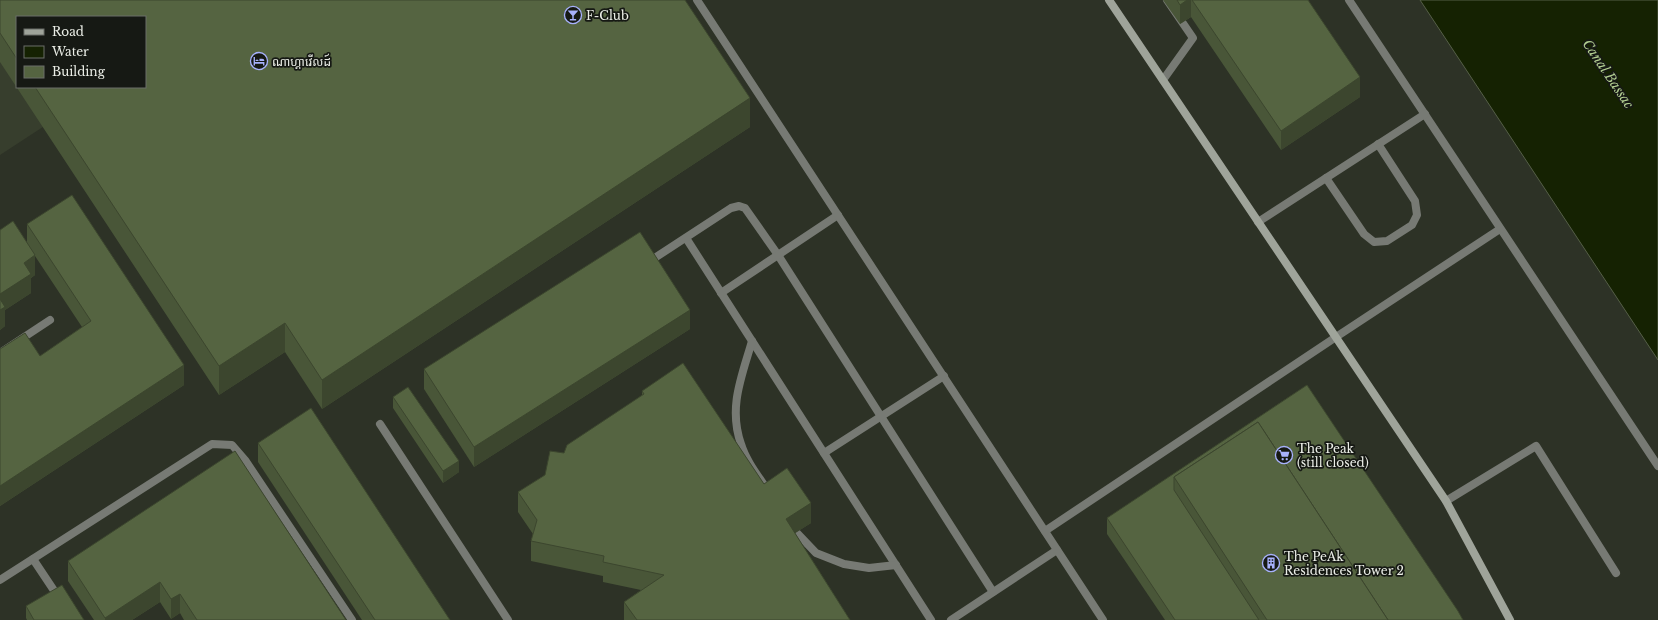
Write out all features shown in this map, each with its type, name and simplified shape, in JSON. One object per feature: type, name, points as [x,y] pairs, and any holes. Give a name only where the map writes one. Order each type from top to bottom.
[{"type":"street","points":[[697,0],[1103,620]]},
{"type":"street","points":[[1109,0],[1446,501],[1510,620]]},
{"type":"street","points":[[1163,80],[1193,38],[1167,0]]},
{"type":"street","points":[[1349,0],[1658,466]]},
{"type":"street","points":[[1258,222],[1425,114]]},
{"type":"street","points":[[1326,178],[1364,234],[1374,242],[1387,242],[1412,224],[1417,215],[1415,201],[1378,144]]},
{"type":"street","points":[[650,261],[731,208],[739,206],[745,208],[778,255],[993,592]]},
{"type":"street","points":[[721,293],[838,215]]},
{"type":"street","points":[[1045,531],[1500,229]]},
{"type":"street","points":[[686,238],[931,620]]},
{"type":"street","points":[[0,353],[50,320]]},
{"type":"street","points":[[752,341],[736,395],[735,419],[741,444],[752,466],[773,497]]},
{"type":"street","points":[[824,453],[944,376]]},
{"type":"street","points":[[380,424],[508,620]]},
{"type":"street","points":[[0,580],[212,444],[232,445],[245,460],[352,620]]},
{"type":"street","points":[[1446,501],[1536,446],[1616,573]]},
{"type":"street","points":[[796,532],[816,554],[844,564],[869,568],[896,565]]},
{"type":"street","points":[[951,620],[1057,550]]},
{"type":"street","points":[[33,559],[66,608]]},
{"type":"shaded area","points":[[0,9],[127,16],[16,16],[16,88],[102,88],[0,155]]},
{"type":"water","name":"Canal Bassac","points":[[1420,0],[1658,0],[1658,360]]},
{"type":"building","points":[[0,0],[685,0],[750,98],[322,380],[285,323],[219,366],[36,88],[146,88],[146,16],[16,16],[16,57],[0,33]]},
{"type":"building","points":[[1177,0],[1187,0],[1180,5]]},
{"type":"building","points":[[1192,0],[1308,0],[1360,77],[1281,131]]},
{"type":"building","points":[[72,195],[184,365],[0,486],[0,349],[25,333],[40,356],[91,321],[27,224]]},
{"type":"building","points":[[13,221],[35,255],[24,263],[31,274],[0,294],[0,230]]},
{"type":"building","points":[[640,232],[690,310],[474,447],[424,369]]},
{"type":"building","points":[[0,299],[5,307],[0,310]]},
{"type":"building","points":[[683,363],[764,484],[787,468],[811,503],[786,519],[850,620],[637,620],[624,602],[664,575],[603,562],[604,556],[531,541],[537,520],[518,492],[545,475],[550,451],[564,453],[567,445],[644,394],[642,391]]},
{"type":"building","points":[[1307,385],[1463,620],[1388,620],[1258,422],[1174,477],[1174,490],[1259,620],[1175,620],[1107,518]]},
{"type":"building","points":[[408,387],[459,461],[443,471],[393,397]]},
{"type":"building","points":[[311,408],[450,620],[375,620],[258,443]]},
{"type":"building","name":"The PeAk Residences Tower 2","points":[[1258,422],[1388,620],[1267,620],[1174,477]]},
{"type":"building","points":[[235,451],[346,620],[197,620],[180,594],[171,599],[160,582],[105,618],[68,561]]},
{"type":"building","points":[[62,585],[84,620],[34,620],[26,606]]},
{"type":"place","name":"F-Club","points":[[573,15]]},
{"type":"place","name":"ណាហ្គាវើលដ៍","points":[[259,61]]},
{"type":"place","name":"The Peak (still closed)","points":[[1284,455]]},
{"type":"place","name":"The PeAk Residences Tower 2","points":[[1271,563]]}]
